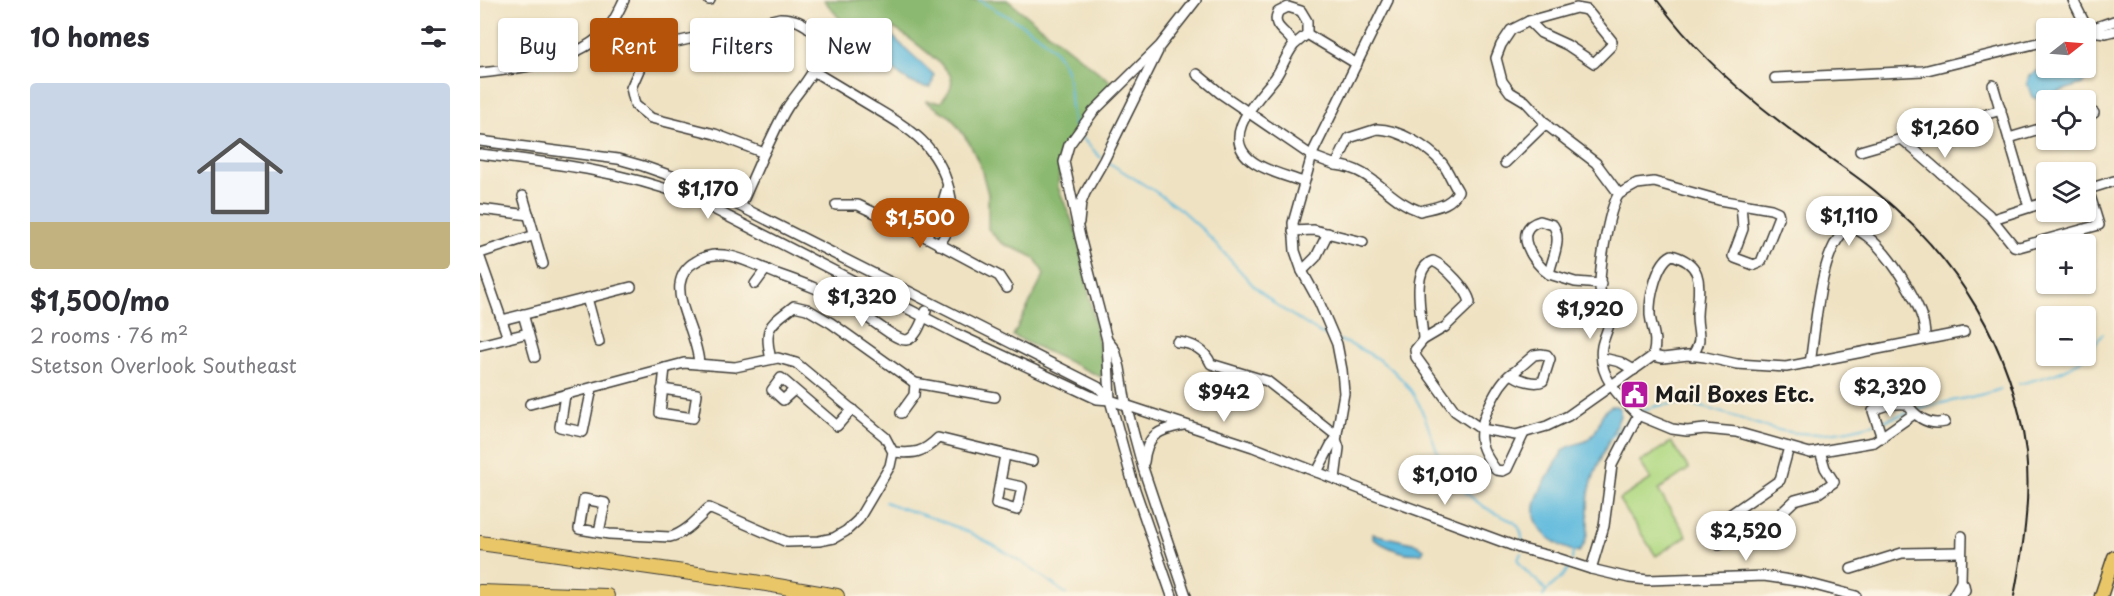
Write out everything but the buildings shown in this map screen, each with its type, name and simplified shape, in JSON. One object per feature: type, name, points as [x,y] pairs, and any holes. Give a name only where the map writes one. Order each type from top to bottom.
[{"type":"highway","points":[[480,543],[837,596]]},
{"type":"highway","points":[[480,592],[607,596]]},
{"type":"main road","points":[[2101,596],[2114,557]]},
{"type":"street","points":[[480,73],[518,69],[584,49],[609,28],[624,0]]},
{"type":"street","points":[[1172,596],[1134,484],[1110,400],[1107,340],[1064,170],[1064,158],[1069,145],[1093,112],[1160,46],[1196,0]]},
{"type":"street","points":[[1317,472],[1336,437],[1344,393],[1342,370],[1337,344],[1319,302],[1302,271],[1295,251],[1293,223],[1312,156],[1388,0]]},
{"type":"street","points":[[2073,0],[2081,18]]},
{"type":"street","points":[[1293,45],[1292,40],[1276,24],[1278,12],[1288,7],[1301,11],[1307,21],[1307,34]]},
{"type":"street","points":[[1529,21],[1541,33],[1567,45],[1594,63],[1612,44],[1587,10],[1576,8],[1529,21],[1509,32],[1497,52],[1497,65],[1502,81],[1510,92],[1525,101],[1546,123],[1596,163],[1619,194]]},
{"type":"street","points":[[764,153],[715,134],[651,118],[635,105],[631,88],[643,61],[654,51],[672,43],[771,19],[790,18],[806,26]]},
{"type":"street","points":[[2096,27],[2114,21]]},
{"type":"street","points":[[2096,33],[2114,31]]},
{"type":"street","points":[[1307,34],[1357,64]]},
{"type":"street","points":[[1303,182],[1264,168],[1246,157],[1240,147],[1238,134],[1248,113],[1277,74],[1293,45],[1307,34]]},
{"type":"street","points":[[1775,78],[1923,71],[2036,43]]},
{"type":"street","points":[[1080,237],[1078,220],[1085,193],[1132,105],[1160,46]]},
{"type":"street","points":[[741,205],[785,111],[812,72]]},
{"type":"street","points":[[815,72],[913,131],[938,161],[948,186],[953,212],[952,223],[939,244]]},
{"type":"street","points":[[1197,74],[1248,113],[1312,156],[1335,165],[1347,166],[1364,173],[1413,208],[1420,210],[1448,203],[1455,198],[1458,191],[1449,173],[1436,157],[1403,136],[1384,129],[1349,138],[1335,165]]},
{"type":"street","points":[[1993,85],[2029,207]]},
{"type":"street","points":[[1860,152],[2001,110]]},
{"type":"street","points":[[1505,163],[1546,123]]},
{"type":"street","points":[[2009,138],[2036,130]]},
{"type":"street","points":[[1902,139],[1993,219],[2014,246],[2019,248],[2099,225],[2096,217]]},
{"type":"street","points":[[480,141],[591,154],[635,164],[700,186],[1098,387],[1110,400]]},
{"type":"street","points":[[480,154],[599,170],[664,187],[725,213],[924,316],[1097,399],[1110,400],[1253,447],[1522,549],[1629,578],[1648,580],[1764,576],[1803,582],[1856,596]]},
{"type":"street","points":[[2096,186],[2114,181]]},
{"type":"street","points":[[1741,204],[1743,229],[1734,250],[1735,258],[1754,265],[1761,262],[1779,216],[1778,212],[1771,209],[1707,198],[1654,182],[1637,184],[1619,194],[1608,223],[1600,284],[1603,303],[1611,318],[1602,345],[1605,375],[1624,401],[1638,415],[1672,429],[1736,432],[1810,453],[1874,442],[1914,414]]},
{"type":"street","points":[[926,237],[941,208],[948,186]]},
{"type":"street","points":[[524,196],[543,264]]},
{"type":"street","points":[[836,205],[858,205],[926,237],[999,276],[1007,288]]},
{"type":"street","points":[[1993,219],[2036,205]]},
{"type":"street","points":[[480,209],[529,215]]},
{"type":"street","points":[[1549,274],[1557,243],[1557,233],[1553,225],[1536,222],[1525,234],[1525,242],[1540,267],[1549,274],[1575,282],[1600,284]]},
{"type":"street","points":[[1810,363],[1825,269],[1836,242],[1848,228],[1862,232],[1875,243],[1905,282],[1921,313],[1925,339]]},
{"type":"street","points":[[1293,231],[1314,230],[1363,242]]},
{"type":"street","points":[[1302,271],[1320,252],[1328,233]]},
{"type":"street","points":[[480,253],[535,235]]},
{"type":"street","points":[[699,364],[698,347],[681,297],[680,281],[689,266],[711,255],[726,255],[736,251],[752,258],[755,265],[835,297],[867,316],[898,339],[910,339],[930,304]]},
{"type":"street","points":[[1423,340],[1419,283],[1423,269],[1433,261],[1449,272],[1469,297],[1470,303],[1446,327],[1423,340],[1415,350],[1416,357],[1455,411],[1482,429],[1516,435],[1547,426],[1588,403],[1653,356],[1656,342],[1651,319],[1651,305],[1662,263],[1672,255],[1689,262],[1695,269],[1699,281],[1697,324],[1700,341],[1692,356]]},
{"type":"street","points":[[480,258],[508,338]]},
{"type":"street","points":[[756,284],[766,269]]},
{"type":"street","points":[[502,320],[631,286]]},
{"type":"street","points":[[587,298],[599,342]]},
{"type":"street","points":[[771,359],[766,339],[772,324],[794,306],[807,309],[831,323],[915,383],[995,397]]},
{"type":"street","points":[[523,314],[534,357]]},
{"type":"street","points":[[1653,356],[1663,358],[1705,357],[1753,366],[1786,367],[1964,332]]},
{"type":"street","points":[[480,345],[528,333]]},
{"type":"street","points":[[1107,340],[1115,350],[1118,359],[1126,405],[1143,468],[1186,596]]},
{"type":"street","points":[[1177,342],[1188,343],[1206,354],[1211,364],[1267,381],[1336,437],[1339,448],[1335,479]]},
{"type":"street","points":[[530,404],[684,363],[735,367],[785,358],[796,363],[885,437],[893,452],[890,466],[858,519],[840,535],[827,540],[787,542],[709,508],[683,532],[670,537],[599,532]]},
{"type":"street","points":[[1603,358],[1620,362],[1630,372]]},
{"type":"street","points":[[662,389],[697,394],[693,418],[660,413],[662,389],[664,368]]},
{"type":"street","points":[[1624,401],[1623,388],[1630,372]]},
{"type":"street","points":[[1512,373],[1499,385],[1482,429],[1480,439],[1493,467],[1499,471],[1507,469],[1524,433]]},
{"type":"street","points":[[901,413],[914,395],[915,383]]},
{"type":"street","points":[[565,394],[560,427],[583,432],[592,387]]},
{"type":"street","points":[[794,390],[837,426],[852,409]]},
{"type":"street","points":[[1882,438],[1873,411],[1878,407],[1895,403],[1907,404],[1914,414],[1926,422],[1936,424],[1945,422]]},
{"type":"street","points":[[1591,569],[1604,526],[1612,465],[1638,415]]},
{"type":"street","points":[[1143,468],[1150,439],[1164,430],[1185,425]]},
{"type":"street","points":[[893,452],[907,453],[926,450],[938,438],[1032,461]]},
{"type":"street","points":[[1789,447],[1780,480],[1715,525],[1711,535],[1719,545],[1753,533],[1774,520],[1795,500],[1817,494],[1834,482],[1825,468],[1820,451]]},
{"type":"street","points":[[1000,482],[1005,455]]},
{"type":"street","points":[[1953,596],[1960,582],[1962,536]]},
{"type":"street","points":[[1851,568],[1902,553],[1961,552]]},
{"type":"street","points":[[1960,582],[1964,585],[1965,590],[1961,596]]},
{"type":"green space","points":[[824,0],[1007,0],[1115,85],[1080,125],[1061,154],[1058,187],[1077,233],[1104,370],[1101,377],[1013,336],[1044,275],[1032,257],[1002,243],[988,229],[988,194],[981,168],[970,144],[951,117],[925,101],[941,102],[951,84],[948,72],[924,49],[892,28],[892,18],[839,18]]},
{"type":"green space","points":[[1671,442],[1689,469],[1658,490],[1687,536],[1656,556],[1619,500],[1651,479],[1640,462]]},
{"type":"water","points":[[892,36],[934,75],[931,87],[916,85],[892,68]]},
{"type":"water","points":[[2036,72],[2036,78],[2085,78],[2085,80],[2082,84],[2064,90],[2036,90],[2036,99],[2032,97],[2027,83],[2029,75]]},
{"type":"water","points":[[1611,406],[1620,409],[1620,416],[1591,484],[1586,538],[1579,552],[1560,545],[1542,531],[1537,522],[1535,505],[1562,452],[1567,447],[1589,439],[1595,432],[1601,416]]},
{"type":"water","points":[[1373,534],[1417,544],[1424,549],[1422,553],[1415,554],[1397,551],[1373,539]]},
{"type":"waterway","points":[[979,0],[1031,30],[1053,49],[1062,61],[1067,74],[1076,129]]},
{"type":"waterway","points":[[1080,136],[1101,158]]},
{"type":"waterway","points":[[1106,161],[1181,210],[1204,231],[1252,284],[1275,304],[1318,332],[1331,337]]},
{"type":"waterway","points":[[2019,384],[2046,377],[2077,363],[2103,333]]},
{"type":"waterway","points":[[1339,340],[1380,360],[1402,379],[1419,404],[1444,466],[1463,490],[1479,503],[1517,524],[1521,533],[1522,547]]},
{"type":"waterway","points":[[1917,410],[2001,389]]},
{"type":"waterway","points":[[1640,412],[1658,406],[1676,404],[1694,406],[1765,427],[1806,434],[1840,431],[1874,424]]},
{"type":"waterway","points":[[1880,422],[1908,413]]},
{"type":"waterway","points":[[1611,437],[1633,417]]},
{"type":"waterway","points":[[885,502],[966,531],[1025,565],[1066,594]]},
{"type":"waterway","points":[[1572,560],[1573,551]]},
{"type":"waterway","points":[[1521,553],[1518,560],[1521,565],[1546,591]]},
{"type":"waterway","points":[[1543,596],[1570,566]]},
{"type":"railway","points":[[1657,0],[1698,50],[1745,94],[1875,191],[1904,217],[1931,245],[1955,275],[1976,307],[1994,341],[2008,376],[2019,413],[2026,452],[2027,506],[2014,596]]},
{"type":"place","name":"Mail Boxes Etc.","points":[[1634,395]]}]
